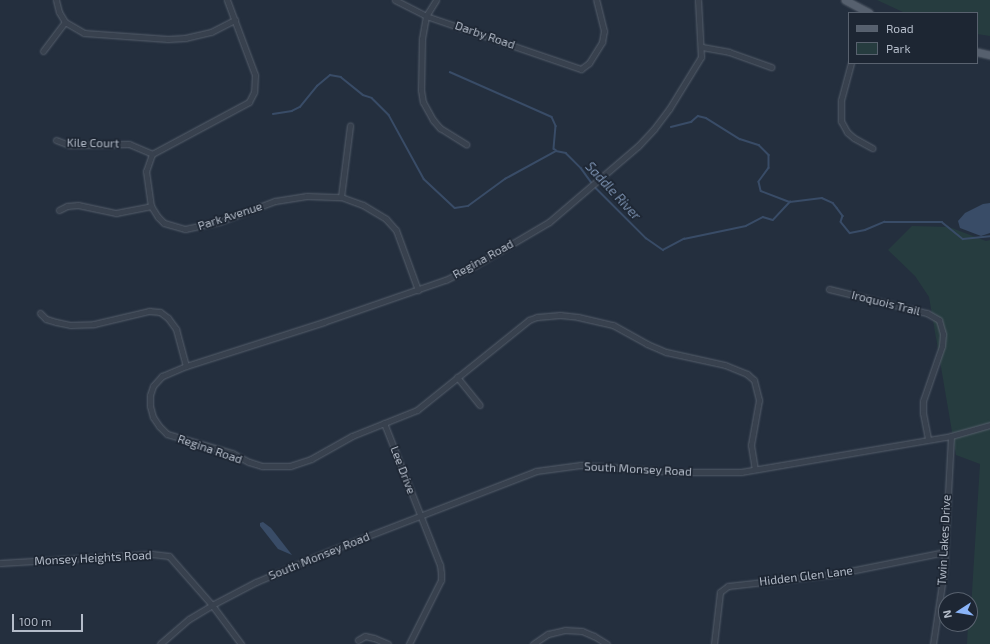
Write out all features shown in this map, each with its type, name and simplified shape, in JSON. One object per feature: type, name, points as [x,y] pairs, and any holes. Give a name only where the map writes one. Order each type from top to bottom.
[{"type":"main road","points":[[848,1],[867,12]]},
{"type":"main road","points":[[978,52],[990,55]]},
{"type":"street","points":[[56,0],[59,12],[65,22],[84,33],[168,39],[185,38],[211,32],[235,20]]},
{"type":"street","points":[[152,154],[249,102],[254,92],[255,75],[227,0]]},
{"type":"street","name":"Darby Road","points":[[395,0],[426,16],[581,69],[589,63],[602,42],[604,31],[596,0]]},
{"type":"street","points":[[436,0],[426,16],[420,52],[421,90],[423,102],[432,120],[440,128],[466,144]]},
{"type":"street","name":"Regina Road","points":[[698,0],[702,47],[700,62],[654,129],[638,146],[562,212],[476,265],[418,290],[186,366],[162,376],[153,386],[150,395],[150,406],[153,417],[167,434],[225,451],[262,466],[290,466],[311,459],[352,436],[417,410],[529,320],[537,317],[560,315],[578,317],[613,325],[647,344],[666,352],[725,365],[747,374],[754,380],[759,400],[751,444],[755,469]]},
{"type":"street","points":[[43,50],[65,22]]},
{"type":"street","points":[[702,47],[729,52],[771,67]]},
{"type":"street","points":[[851,64],[841,100],[841,121],[847,132],[854,138],[872,148]]},
{"type":"street","points":[[341,197],[350,126]]},
{"type":"street","name":"Kile Court","points":[[56,140],[69,145],[129,144],[152,154]]},
{"type":"street","name":"Park Avenue","points":[[152,154],[146,171],[151,206],[164,223],[184,229],[219,222],[275,201],[307,196],[341,197],[363,205],[386,219],[396,230],[418,290]]},
{"type":"street","points":[[59,210],[67,206],[78,205],[116,213],[151,206]]},
{"type":"street","name":"Iroquois Trail","points":[[829,289],[927,313],[939,320],[943,334],[942,346],[923,401],[923,413],[928,439]]},
{"type":"street","points":[[40,313],[46,318],[70,325],[94,324],[150,311],[160,312],[168,318],[176,329],[186,366]]},
{"type":"street","points":[[457,377],[480,405]]},
{"type":"street","name":"Lee Drive","points":[[384,423],[440,565],[441,573],[436,591],[409,644]]},
{"type":"street","name":"South Monsey Road","points":[[160,644],[190,619],[212,605],[296,565],[536,471],[581,465],[675,472],[741,472],[950,436],[990,425]]},
{"type":"street","name":"Twin Lakes Drive","points":[[933,644],[944,570],[950,436]]},
{"type":"street","name":"Hidden Glen Lane","points":[[714,644],[720,592],[728,586],[835,574],[945,552]]},
{"type":"street","name":"Monsey Heights Road","points":[[0,563],[161,554],[169,556],[175,561],[212,605],[241,644]]},
{"type":"street","points":[[533,644],[548,634],[565,630],[582,631],[607,644]]},
{"type":"street","points":[[358,640],[365,636],[388,644]]},
{"type":"green space","points":[[877,0],[990,0],[990,36],[978,34],[978,12],[903,12]]},
{"type":"green space","points":[[912,226],[949,227],[986,241],[990,240],[990,644],[967,644],[968,632],[978,632],[978,592],[972,592],[980,464],[956,455],[929,297],[915,276],[888,250]]},
{"type":"water","points":[[990,203],[990,233],[981,236],[960,228],[958,221],[965,213],[983,204]]},
{"type":"water","points":[[263,522],[271,528],[292,555],[278,549],[260,526],[260,523]]},
{"type":"waterway","points":[[450,72],[552,117],[556,126],[554,149],[556,150]]},
{"type":"waterway","name":"Saddle River","points":[[273,114],[292,111],[300,107],[317,86],[330,75],[341,77],[363,95],[372,98],[389,115],[424,179],[455,208],[468,206],[505,179],[556,151],[566,153],[581,168],[592,183]]},
{"type":"waterway","points":[[671,127],[691,122],[698,116],[706,118],[740,139],[759,145],[769,155],[769,168],[759,182],[761,191],[790,202]]},
{"type":"waterway","name":"Saddle River","points":[[594,186],[646,238],[663,250],[684,239],[746,226],[763,217],[773,220],[790,202],[822,198],[833,203],[843,216],[841,222],[850,233],[865,230],[884,222],[942,222],[963,239],[990,236]]}]
